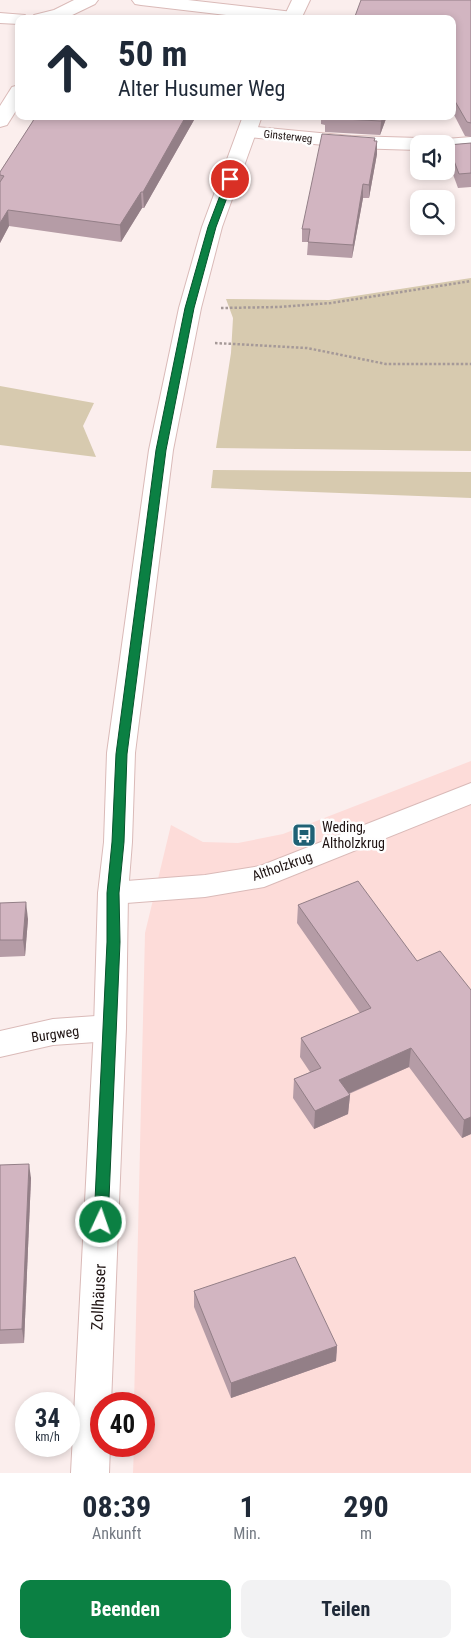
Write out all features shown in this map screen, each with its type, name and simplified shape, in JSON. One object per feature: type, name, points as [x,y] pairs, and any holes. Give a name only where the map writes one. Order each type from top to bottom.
[{"type":"street","points":[[60,15],[64,14],[75,5],[88,0]]},
{"type":"street","points":[[141,0],[267,15]]},
{"type":"street","points":[[294,15],[301,0]]},
{"type":"street","points":[[0,18],[15,19]]},
{"type":"street","points":[[0,120],[15,97]]},
{"type":"street","name":"Ginsterweg","points":[[250,124],[351,142],[410,144]]},
{"type":"street","name":"Zollhäuser","points":[[90,1473],[110,1028],[113,893],[118,842],[121,754],[161,450],[190,308],[212,227],[250,124]]},
{"type":"street","points":[[455,144],[471,143]]},
{"type":"street","name":"Altholzkrug","points":[[113,893],[205,886],[264,876],[471,793]]},
{"type":"street","name":"Burgweg","points":[[0,1044],[54,1032],[110,1028]]},
{"type":"path","points":[[218,308],[279,307],[331,303],[471,281]]},
{"type":"path","points":[[210,343],[307,348],[386,364],[471,364]]},
{"type":"shaded area","points":[[471,278],[471,451],[216,448],[231,353],[233,318],[226,299],[329,300]]},
{"type":"shaded area","points":[[0,386],[94,403],[83,426],[96,457],[0,445]]},
{"type":"shaded area","points":[[213,470],[471,472],[471,498],[211,488]]},
{"type":"shaded area","points":[[471,761],[471,1473],[133,1473],[134,1457],[155,1457],[155,1392],[134,1392],[145,933],[171,825],[203,842],[238,843],[283,834]]},
{"type":"building","points":[[361,0],[471,0],[471,123],[467,122],[456,103],[456,15],[355,15]]},
{"type":"building","points":[[184,120],[143,192],[141,192],[120,225],[8,210],[0,223],[0,182],[4,176],[0,175],[0,172],[33,121]]},
{"type":"building","points":[[322,134],[375,138],[374,141],[377,141],[369,185],[363,184],[353,245],[308,242],[310,229],[302,229]]},
{"type":"building","points":[[471,143],[471,173],[459,174],[455,163],[455,144]]},
{"type":"building","points":[[358,881],[417,961],[440,951],[471,990],[471,1117],[464,1120],[411,1048],[339,1080],[350,1095],[315,1111],[294,1079],[321,1068],[301,1038],[371,1008],[298,905]]},
{"type":"building","points":[[26,902],[23,940],[0,940],[0,903]]},
{"type":"building","points":[[29,1164],[22,1329],[0,1330],[0,1165]]},
{"type":"building","points":[[295,1257],[337,1346],[231,1383],[194,1291]]},
{"type":"place","name":"Weding, Altholzkrug","points":[[304,835]]},
{"type":"route","points":[[101,1222],[110,1028],[113,893],[118,842],[121,754],[161,450],[190,308],[212,227],[230,179]]}]
